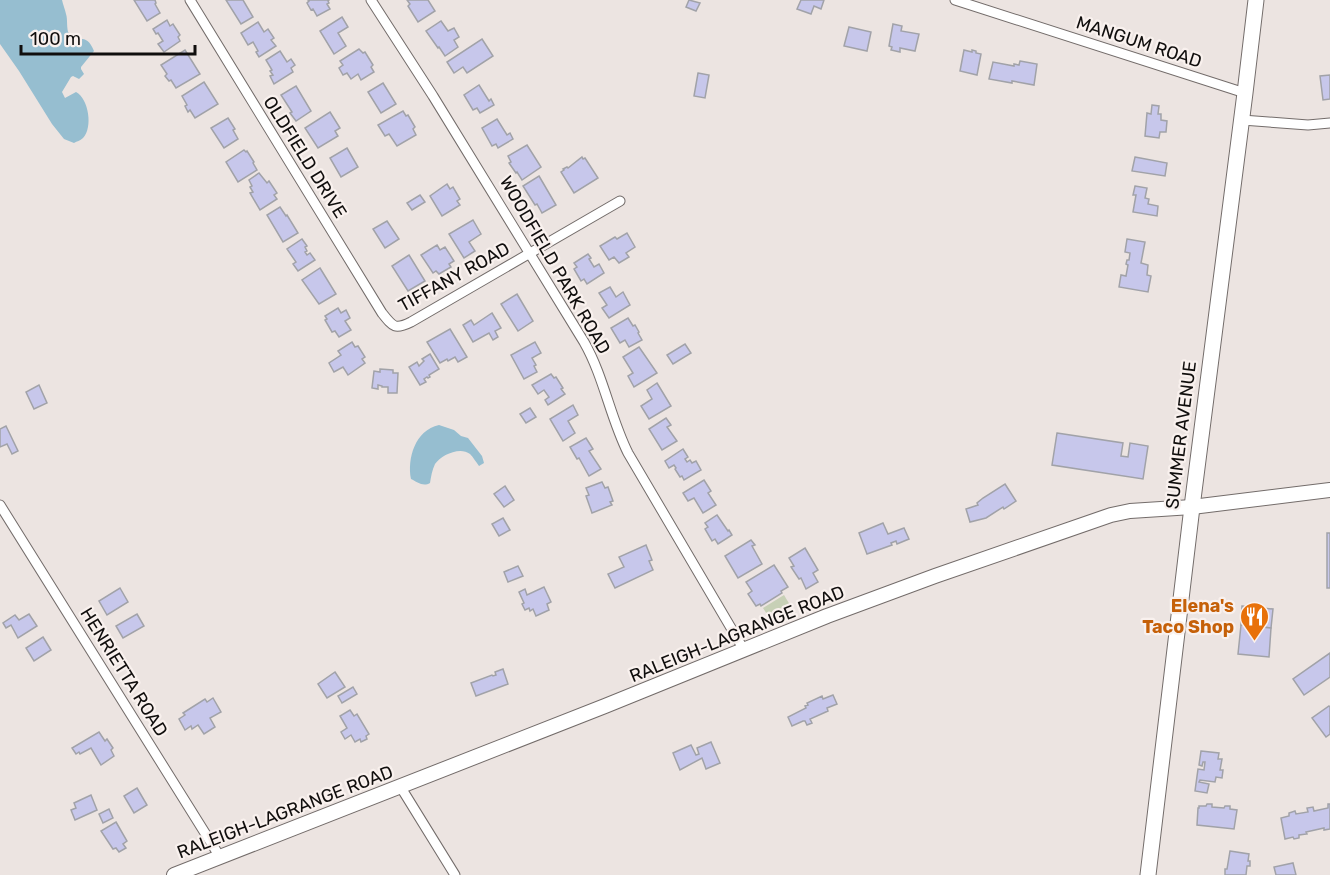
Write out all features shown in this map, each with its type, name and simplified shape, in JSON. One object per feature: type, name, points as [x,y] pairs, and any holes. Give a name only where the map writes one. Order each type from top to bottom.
[{"type":"main road","name":"SUMMER AVENUE","points":[[1148,875],[1256,0]]},
{"type":"main road","name":"RALEIGH-LAGRANGE ROAD","points":[[174,875],[606,706],[827,616],[1111,515],[1130,511],[1192,507],[1330,490]]},
{"type":"street","name":"OLDFIELD DRIVE","points":[[189,0],[382,313],[392,325],[397,327]]},
{"type":"street","name":"WOODFIELD PARK ROAD","points":[[371,0],[434,96],[588,350],[620,435],[636,469],[744,650]]},
{"type":"street","name":"MANGUM ROAD","points":[[955,0],[1245,93]]},
{"type":"street","points":[[1242,120],[1308,125],[1330,123]]},
{"type":"street","name":"TIFFANY ROAD","points":[[397,327],[411,322],[620,201]]},
{"type":"street","name":"HENRIETTA ROAD","points":[[2,512],[220,856]]},
{"type":"street","points":[[400,786],[455,875]]},
{"type":"green space","points":[[784,595],[793,610],[770,619],[763,608]]},
{"type":"water","points":[[0,0],[62,0],[69,34],[71,37],[88,41],[91,45],[94,51],[81,67],[84,74],[79,79],[71,77],[62,92],[65,98],[76,92],[87,107],[88,128],[81,140],[74,143],[64,139],[0,44]]},
{"type":"water","points":[[439,425],[468,438],[482,456],[484,463],[479,466],[471,455],[456,451],[435,464],[430,483],[420,484],[411,479],[410,463],[414,446],[424,433]]},
{"type":"building","points":[[134,0],[155,0],[160,13],[147,21]]},
{"type":"building","points":[[226,0],[243,0],[253,17],[241,24]]},
{"type":"building","points":[[308,0],[329,0],[327,4],[330,9],[317,16],[307,3]]},
{"type":"building","points":[[407,0],[428,0],[435,11],[418,22]]},
{"type":"building","points":[[689,0],[700,3],[696,11],[686,7]]},
{"type":"building","points":[[801,0],[824,0],[821,9],[814,6],[811,14],[797,9]]},
{"type":"building","points":[[342,17],[348,27],[338,33],[346,46],[334,54],[320,31]]},
{"type":"building","points":[[167,20],[170,26],[173,24],[180,35],[178,37],[180,41],[164,52],[158,44],[163,41],[153,29]]},
{"type":"building","points":[[441,21],[448,31],[454,28],[459,37],[454,40],[458,47],[445,56],[426,31]]},
{"type":"building","points":[[258,22],[264,32],[268,29],[274,38],[271,40],[276,46],[259,57],[253,42],[248,45],[241,33]]},
{"type":"building","points":[[893,24],[902,26],[901,31],[919,34],[915,51],[900,48],[900,52],[891,50],[892,47],[889,46]]},
{"type":"building","points":[[849,27],[871,32],[867,51],[844,46]]},
{"type":"building","points":[[482,39],[493,56],[467,73],[463,67],[454,73],[447,62]]},
{"type":"building","points":[[359,49],[365,52],[373,65],[371,67],[374,72],[361,80],[358,74],[351,79],[347,73],[343,75],[339,68],[343,65],[340,61]]},
{"type":"building","points":[[185,50],[200,74],[176,88],[165,76],[167,74],[161,65]]},
{"type":"building","points":[[964,50],[972,52],[972,50],[981,54],[977,75],[960,71]]},
{"type":"building","points":[[280,51],[287,62],[291,59],[295,65],[291,68],[293,72],[274,84],[270,76],[273,75],[270,71],[272,70],[266,60]]},
{"type":"building","points":[[1020,61],[1037,64],[1034,85],[989,79],[993,62],[1014,66],[1014,64],[1019,65]]},
{"type":"building","points":[[698,73],[709,75],[705,98],[694,96]]},
{"type":"building","points":[[1330,75],[1330,99],[1323,100],[1320,76]]},
{"type":"building","points":[[204,82],[218,104],[195,118],[190,110],[188,112],[182,96]]},
{"type":"building","points":[[383,83],[396,104],[381,113],[368,92]]},
{"type":"building","points":[[479,85],[494,105],[480,113],[477,108],[473,110],[464,95]]},
{"type":"building","points":[[296,86],[311,111],[296,121],[281,95]]},
{"type":"building","points":[[1152,105],[1159,106],[1158,114],[1161,114],[1161,120],[1167,121],[1166,132],[1160,132],[1159,138],[1145,136],[1147,113],[1151,114]]},
{"type":"building","points":[[403,111],[415,127],[413,129],[416,135],[397,146],[389,134],[385,136],[378,125]]},
{"type":"building","points":[[330,112],[340,128],[335,131],[338,136],[318,148],[305,128]]},
{"type":"building","points":[[228,118],[238,139],[224,148],[211,128]]},
{"type":"building","points":[[497,119],[507,135],[510,133],[513,139],[498,148],[496,144],[492,146],[482,128]]},
{"type":"building","points":[[527,145],[541,167],[522,180],[509,163],[511,162],[508,156]]},
{"type":"building","points":[[347,148],[358,167],[341,177],[330,158]]},
{"type":"building","points":[[244,150],[247,151],[257,170],[238,182],[226,162]]},
{"type":"building","points":[[582,157],[598,178],[574,193],[561,172]]},
{"type":"building","points":[[1135,157],[1167,163],[1165,176],[1132,171]]},
{"type":"building","points":[[259,173],[267,183],[269,181],[277,193],[274,195],[277,199],[260,210],[250,193],[253,192],[249,180]]},
{"type":"building","points":[[539,176],[556,205],[542,213],[523,186]]},
{"type":"building","points":[[447,184],[450,189],[453,187],[460,199],[457,201],[460,205],[442,216],[430,196]]},
{"type":"building","points":[[1135,186],[1147,188],[1145,198],[1149,199],[1148,204],[1158,206],[1157,216],[1133,212]]},
{"type":"building","points":[[420,195],[425,202],[412,210],[407,203]]},
{"type":"building","points":[[280,207],[298,233],[283,242],[267,215]]},
{"type":"building","points":[[473,220],[481,234],[469,242],[475,251],[464,258],[449,234]]},
{"type":"building","points":[[387,221],[399,239],[385,248],[373,229]]},
{"type":"building","points":[[627,233],[635,247],[626,253],[629,257],[619,263],[614,257],[609,260],[600,246]]},
{"type":"building","points":[[302,239],[307,246],[305,252],[307,255],[310,253],[315,260],[298,271],[293,264],[296,262],[287,249]]},
{"type":"building","points":[[1127,239],[1145,242],[1141,263],[1148,265],[1147,275],[1151,276],[1148,292],[1119,287],[1121,275],[1126,276],[1128,265],[1126,264],[1129,260],[1130,253],[1125,252]]},
{"type":"building","points":[[437,245],[440,250],[445,247],[454,261],[449,264],[451,267],[439,274],[436,271],[433,273],[421,255]]},
{"type":"building","points":[[588,254],[594,267],[599,264],[604,273],[587,284],[584,279],[581,281],[574,269],[577,267],[574,263]]},
{"type":"building","points":[[409,255],[425,281],[408,291],[392,266]]},
{"type":"building","points":[[320,268],[336,294],[319,304],[302,280]]},
{"type":"building","points":[[610,287],[616,297],[623,292],[630,305],[609,318],[602,308],[607,305],[599,293]]},
{"type":"building","points":[[517,294],[533,321],[518,331],[501,304]]},
{"type":"building","points":[[338,308],[341,313],[346,310],[350,318],[345,321],[351,330],[339,337],[335,331],[332,332],[325,320],[327,319],[325,316]]},
{"type":"building","points":[[492,313],[501,328],[495,331],[498,337],[493,340],[489,333],[473,342],[463,325],[471,320],[474,325]]},
{"type":"building","points":[[628,318],[633,326],[635,325],[642,340],[629,347],[625,340],[620,343],[611,328]]},
{"type":"building","points":[[450,329],[467,357],[458,362],[455,357],[440,363],[427,342]]},
{"type":"building","points":[[352,342],[355,347],[358,346],[365,357],[362,359],[365,363],[348,375],[343,367],[334,372],[329,363],[341,355],[338,351]]},
{"type":"building","points":[[535,342],[541,353],[532,358],[537,372],[524,379],[511,355]]},
{"type":"building","points":[[685,344],[691,353],[673,364],[667,355]]},
{"type":"building","points":[[639,347],[657,373],[634,387],[628,376],[633,373],[623,357]]},
{"type":"building","points":[[430,354],[439,369],[424,379],[426,382],[420,385],[409,367],[417,362],[419,366],[424,361],[422,359]]},
{"type":"building","points":[[380,369],[393,370],[393,373],[398,373],[397,393],[388,393],[388,387],[378,385],[378,389],[372,388],[374,371],[380,372]]},
{"type":"building","points":[[551,374],[554,378],[556,377],[565,394],[548,405],[545,400],[549,397],[544,390],[538,394],[532,385]]},
{"type":"building","points":[[657,383],[671,406],[649,419],[641,406],[652,399],[647,390]]},
{"type":"building","points":[[39,385],[47,403],[34,409],[26,392]]},
{"type":"building","points":[[573,405],[578,415],[568,421],[575,433],[563,441],[550,419]]},
{"type":"building","points":[[530,408],[536,417],[526,423],[520,414]]},
{"type":"building","points":[[666,418],[671,425],[667,427],[677,441],[662,450],[649,429]]},
{"type":"building","points":[[6,426],[18,451],[12,454],[7,444],[0,447],[0,429]]},
{"type":"building","points":[[1057,433],[1123,443],[1121,456],[1128,457],[1130,443],[1148,446],[1143,479],[1052,465]]},
{"type":"building","points":[[586,438],[593,449],[589,451],[601,469],[589,476],[570,447]]},
{"type":"building","points":[[683,449],[688,457],[685,459],[687,462],[696,461],[701,470],[684,480],[674,465],[669,468],[665,461]]},
{"type":"building","points":[[704,480],[711,491],[708,493],[716,505],[703,513],[694,498],[688,501],[683,493]]},
{"type":"building","points":[[602,482],[605,488],[608,487],[613,501],[610,502],[612,505],[592,513],[586,496],[589,495],[586,488]]},
{"type":"building","points":[[1005,484],[1016,501],[986,518],[970,522],[966,509],[978,505],[977,503],[983,498]]},
{"type":"building","points":[[505,486],[514,500],[504,507],[494,494]]},
{"type":"building","points":[[717,515],[732,535],[718,544],[715,539],[712,541],[705,529],[708,527],[705,523]]},
{"type":"building","points":[[503,518],[510,530],[499,536],[492,524]]},
{"type":"building","points":[[883,523],[888,534],[904,528],[909,539],[897,544],[896,541],[891,543],[892,545],[867,554],[859,533]]},
{"type":"building","points":[[1327,533],[1330,533],[1330,588],[1327,588]]},
{"type":"building","points":[[751,540],[762,564],[738,578],[725,556]]},
{"type":"building","points":[[646,545],[653,570],[615,588],[608,574],[624,567],[619,557]]},
{"type":"building","points":[[805,548],[818,570],[813,573],[818,582],[806,589],[801,578],[799,579],[791,567],[794,566],[789,558]]},
{"type":"building","points":[[774,565],[788,587],[761,606],[760,604],[756,606],[748,594],[752,591],[746,582]]},
{"type":"building","points":[[518,566],[523,576],[508,582],[504,572]]},
{"type":"building","points":[[544,587],[551,602],[547,604],[549,610],[536,616],[533,609],[525,610],[519,592],[525,589],[527,595]]},
{"type":"building","points":[[120,588],[128,602],[107,615],[99,601]]},
{"type":"building","points":[[1242,606],[1273,609],[1271,628],[1241,625]]},
{"type":"building","points":[[29,614],[37,626],[18,638],[11,625],[6,628],[3,623],[15,615],[19,620]]},
{"type":"building","points":[[137,614],[144,626],[123,638],[116,626]]},
{"type":"building","name":"Elena's Taco Shop","points":[[1241,625],[1271,628],[1269,657],[1238,654]]},
{"type":"building","points":[[43,637],[51,650],[34,661],[26,648]]},
{"type":"building","points":[[1330,653],[1330,677],[1304,695],[1293,679]]},
{"type":"building","points":[[503,669],[508,684],[476,696],[471,683],[496,675],[495,672]]},
{"type":"building","points":[[335,672],[345,687],[327,698],[318,684]]},
{"type":"building","points":[[353,687],[357,694],[342,703],[338,696]]},
{"type":"building","points":[[833,695],[837,704],[827,708],[828,711],[810,719],[812,723],[807,725],[803,721],[792,726],[788,717],[806,708],[807,703],[822,696],[823,699]]},
{"type":"building","points":[[213,698],[221,712],[210,718],[215,727],[204,734],[198,725],[185,730],[179,719],[185,715],[183,713],[205,699],[207,702]]},
{"type":"building","points":[[1329,706],[1330,734],[1326,737],[1312,718]]},
{"type":"building","points":[[350,710],[354,716],[357,714],[369,734],[366,736],[367,739],[361,742],[360,739],[355,742],[351,735],[345,739],[341,732],[347,728],[340,716]]},
{"type":"building","points":[[99,732],[113,748],[111,750],[114,756],[101,765],[91,748],[76,754],[72,748]]},
{"type":"building","points":[[711,742],[720,763],[706,769],[702,758],[680,770],[673,753],[691,745],[696,755],[699,754],[697,748]]},
{"type":"building","points":[[1201,751],[1219,753],[1218,759],[1222,759],[1220,770],[1223,770],[1222,778],[1216,777],[1215,782],[1200,780],[1199,782],[1209,784],[1207,793],[1195,791],[1198,769],[1204,770],[1205,762],[1202,766],[1199,765]]},
{"type":"building","points":[[137,788],[147,805],[134,813],[124,796]]},
{"type":"building","points":[[91,795],[97,810],[75,820],[71,810],[76,808],[74,803]]},
{"type":"building","points":[[1212,804],[1212,807],[1230,806],[1230,809],[1237,810],[1234,829],[1197,825],[1198,808]]},
{"type":"building","points":[[1330,804],[1330,829],[1306,832],[1307,834],[1299,835],[1299,838],[1285,839],[1281,818],[1295,811],[1296,814],[1308,812],[1307,808],[1313,807],[1314,811],[1328,808]]},
{"type":"building","points":[[109,809],[113,818],[103,823],[99,814]]},
{"type":"building","points":[[116,822],[127,841],[123,844],[126,848],[119,852],[116,848],[113,849],[101,831]]},
{"type":"building","points":[[1230,851],[1249,854],[1250,866],[1247,866],[1246,875],[1225,875]]},
{"type":"building","points":[[1293,863],[1296,875],[1276,875],[1274,867]]},
{"type":"place","name":"Elena's Taco Shop","points":[[1255,642]]}]
